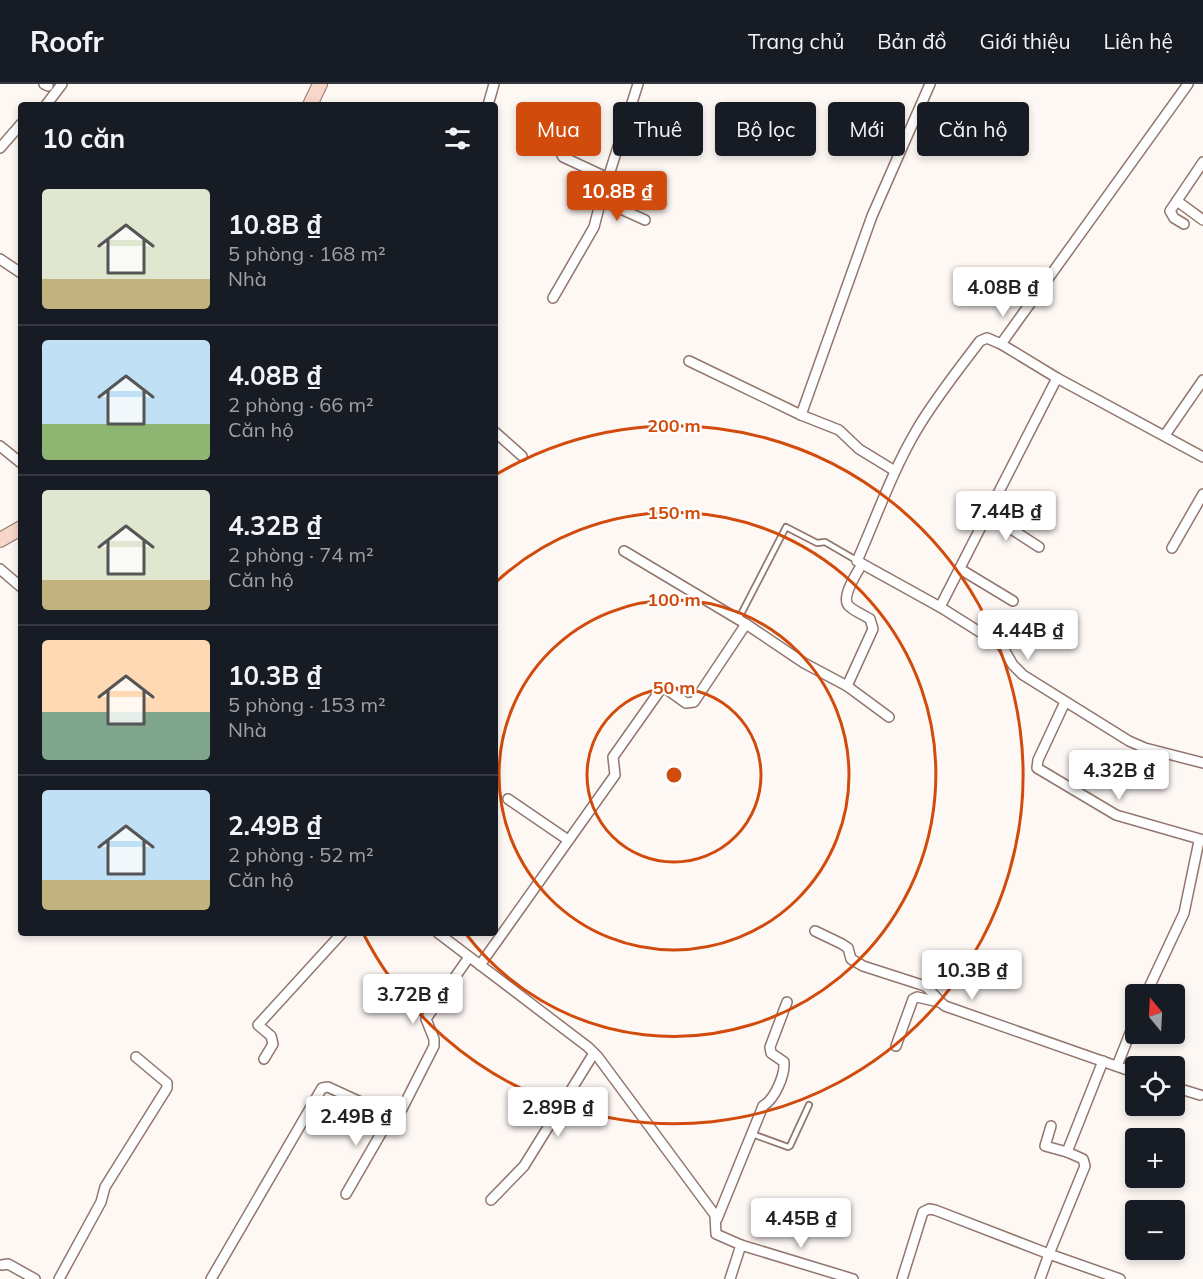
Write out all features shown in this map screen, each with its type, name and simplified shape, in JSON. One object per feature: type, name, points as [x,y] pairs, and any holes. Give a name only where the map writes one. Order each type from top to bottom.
[{"type":"main road","points":[[311,102],[320,84]]},
{"type":"main road","points":[[0,540],[18,530]]},
{"type":"street","points":[[48,102],[62,84]]},
{"type":"street","points":[[489,102],[494,84]]},
{"type":"street","points":[[553,298],[594,227],[638,84]]},
{"type":"street","points":[[801,415],[872,216],[930,84]]},
{"type":"street","points":[[1001,344],[1188,84]]},
{"type":"street","points":[[47,85],[53,96]]},
{"type":"street","points":[[0,148],[18,127]]},
{"type":"street","points":[[562,156],[608,178]]},
{"type":"street","points":[[1184,224],[1170,214],[1170,211],[1203,162]]},
{"type":"street","points":[[601,200],[645,220]]},
{"type":"street","points":[[1177,201],[1203,220]]},
{"type":"street","points":[[0,259],[18,271]]},
{"type":"street","points":[[847,686],[873,629],[870,619],[848,606],[847,594],[895,471],[916,430],[980,341],[987,338],[1001,344],[1057,378],[1203,457]]},
{"type":"street","points":[[689,361],[801,415],[839,430],[859,449],[895,471]]},
{"type":"street","points":[[940,607],[1057,378]]},
{"type":"street","points":[[1165,435],[1203,380]]},
{"type":"street","points":[[498,435],[522,456]]},
{"type":"street","points":[[0,446],[18,461]]},
{"type":"street","points":[[1172,549],[1203,494]]},
{"type":"street","points":[[988,514],[1039,547]]},
{"type":"street","points":[[624,551],[742,622],[804,663],[847,686],[889,717]]},
{"type":"street","points":[[860,562],[940,607],[1002,646],[1023,675],[1129,741],[1145,748],[1203,763]]},
{"type":"street","points":[[0,569],[18,584]]},
{"type":"street","points":[[960,569],[1013,601]]},
{"type":"street","points":[[480,965],[615,775],[613,757],[661,689],[665,688],[686,703],[694,702],[742,622]]},
{"type":"street","points":[[1065,702],[1038,760],[1037,768],[1116,815],[1201,841],[1184,913],[1151,984]]},
{"type":"street","points":[[508,799],[568,840]]},
{"type":"street","points":[[815,931],[848,948],[851,959],[863,966],[925,986],[933,992],[939,1002]]},
{"type":"street","points":[[264,1059],[273,1044],[270,1036],[258,1025],[339,936]]},
{"type":"street","points":[[442,936],[594,1053],[621,1086],[717,1219]]},
{"type":"street","points":[[211,1279],[322,1088],[328,1087],[391,1116],[397,1115],[402,1109],[434,1046],[434,1039],[426,1019],[469,957]]},
{"type":"street","points":[[896,1046],[913,999],[917,997],[939,1002],[1125,1069]]},
{"type":"street","points":[[787,1002],[770,1047],[771,1053],[784,1062],[784,1070],[772,1099],[764,1106],[752,1134],[717,1219],[716,1234],[741,1245],[853,1279]]},
{"type":"street","points":[[1117,1066],[1126,1044]]},
{"type":"street","points":[[492,1200],[524,1166],[594,1053]]},
{"type":"street","points":[[59,1279],[101,1202],[105,1187],[167,1088],[167,1083],[136,1057]]},
{"type":"street","points":[[1067,1152],[1103,1061]]},
{"type":"street","points":[[1185,1090],[1200,1095]]},
{"type":"street","points":[[346,1194],[391,1116]]},
{"type":"street","points":[[1040,1279],[1085,1166],[1083,1159],[1045,1146],[1051,1126]]},
{"type":"street","points":[[902,1279],[923,1212],[929,1209],[1120,1279]]},
{"type":"street","points":[[730,1279],[741,1245]]},
{"type":"street","points":[[2,1265],[8,1264],[35,1279]]},
{"type":"lane","points":[[742,622],[786,527],[817,543],[825,542],[860,562]]},
{"type":"lane","points":[[752,1134],[790,1146],[809,1105]]}]
